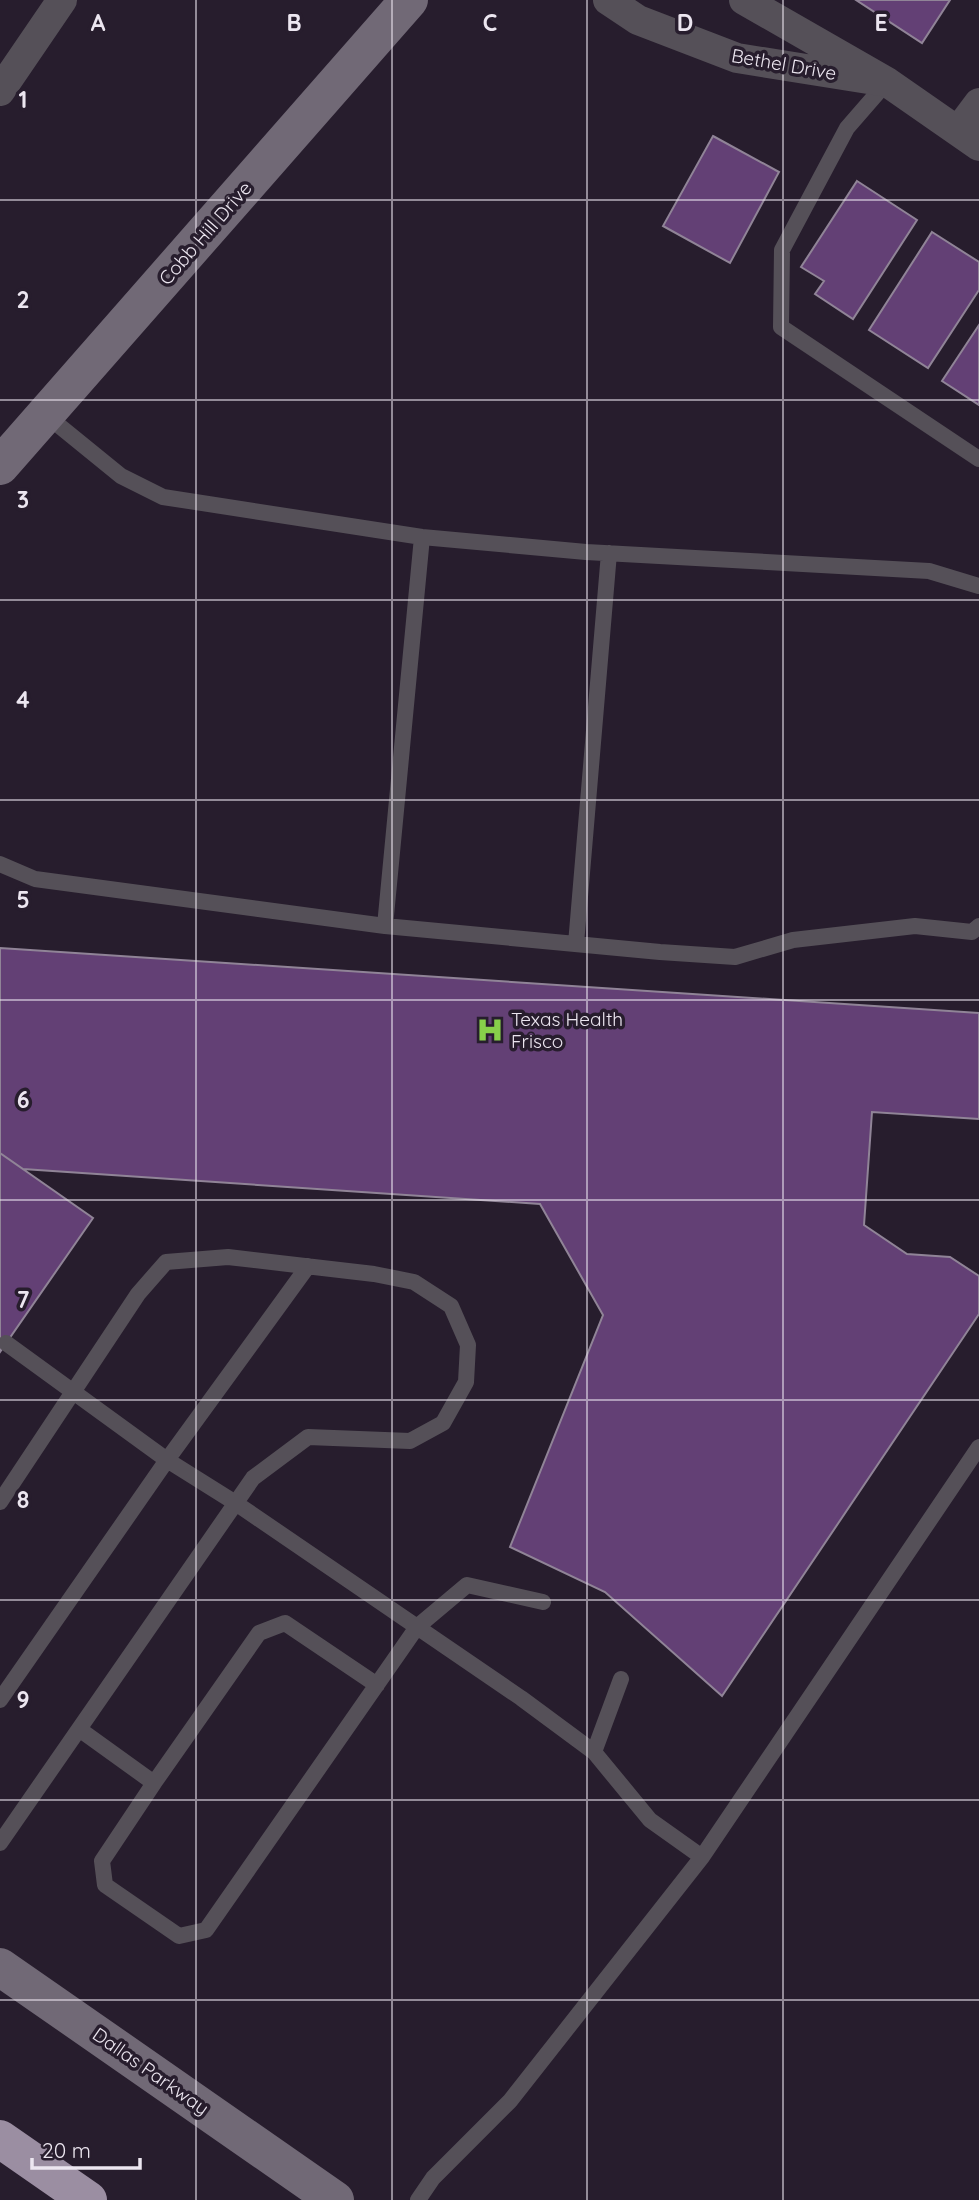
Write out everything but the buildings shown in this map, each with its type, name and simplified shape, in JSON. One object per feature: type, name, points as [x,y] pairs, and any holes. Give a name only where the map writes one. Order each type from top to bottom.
[{"type":"highway","points":[[0,2139],[88,2200]]},
{"type":"street","points":[[0,91],[62,0]]},
{"type":"street","name":"Cobb Hill Drive","points":[[0,466],[409,0]]},
{"type":"street","name":"Bethel Drive","points":[[608,0],[638,20],[737,58],[887,82]]},
{"type":"street","name":"Bethel Drive","points":[[744,0],[887,82],[969,138]]},
{"type":"street","points":[[969,138],[979,103]]},
{"type":"street","name":"Dallas Parkway","points":[[0,1967],[335,2200]]},
{"type":"lane","points":[[887,82],[847,128],[782,250],[781,327],[979,459]]},
{"type":"lane","points":[[46,415],[121,476],[163,497],[422,537],[609,553],[929,571],[979,586]]},
{"type":"lane","points":[[385,926],[422,537]]},
{"type":"lane","points":[[576,944],[609,553]]},
{"type":"lane","points":[[0,864],[35,878],[385,926],[735,957],[793,940],[915,926],[972,932],[979,926]]},
{"type":"lane","points":[[0,1502],[138,1294],[166,1262],[228,1257],[374,1274],[414,1282],[451,1306],[468,1345],[466,1382],[443,1423],[410,1441],[308,1437],[253,1478],[0,1843]]},
{"type":"lane","points":[[0,1700],[167,1460],[308,1266]]},
{"type":"lane","points":[[6,1343],[167,1460],[234,1502],[521,1698],[594,1752],[650,1820],[702,1857]]},
{"type":"lane","points":[[418,2200],[433,2178],[510,2101],[702,1857],[979,1447]]},
{"type":"lane","points":[[377,1685],[285,1623],[259,1633],[102,1861],[106,1885],[178,1936],[206,1930],[377,1685],[417,1627],[467,1585],[543,1602]]},
{"type":"lane","points":[[594,1752],[621,1679]]},
{"type":"lane","points":[[79,1729],[154,1783]]},
{"type":"place","name":"Texas Health Frisco","points":[[490,1030]]}]
